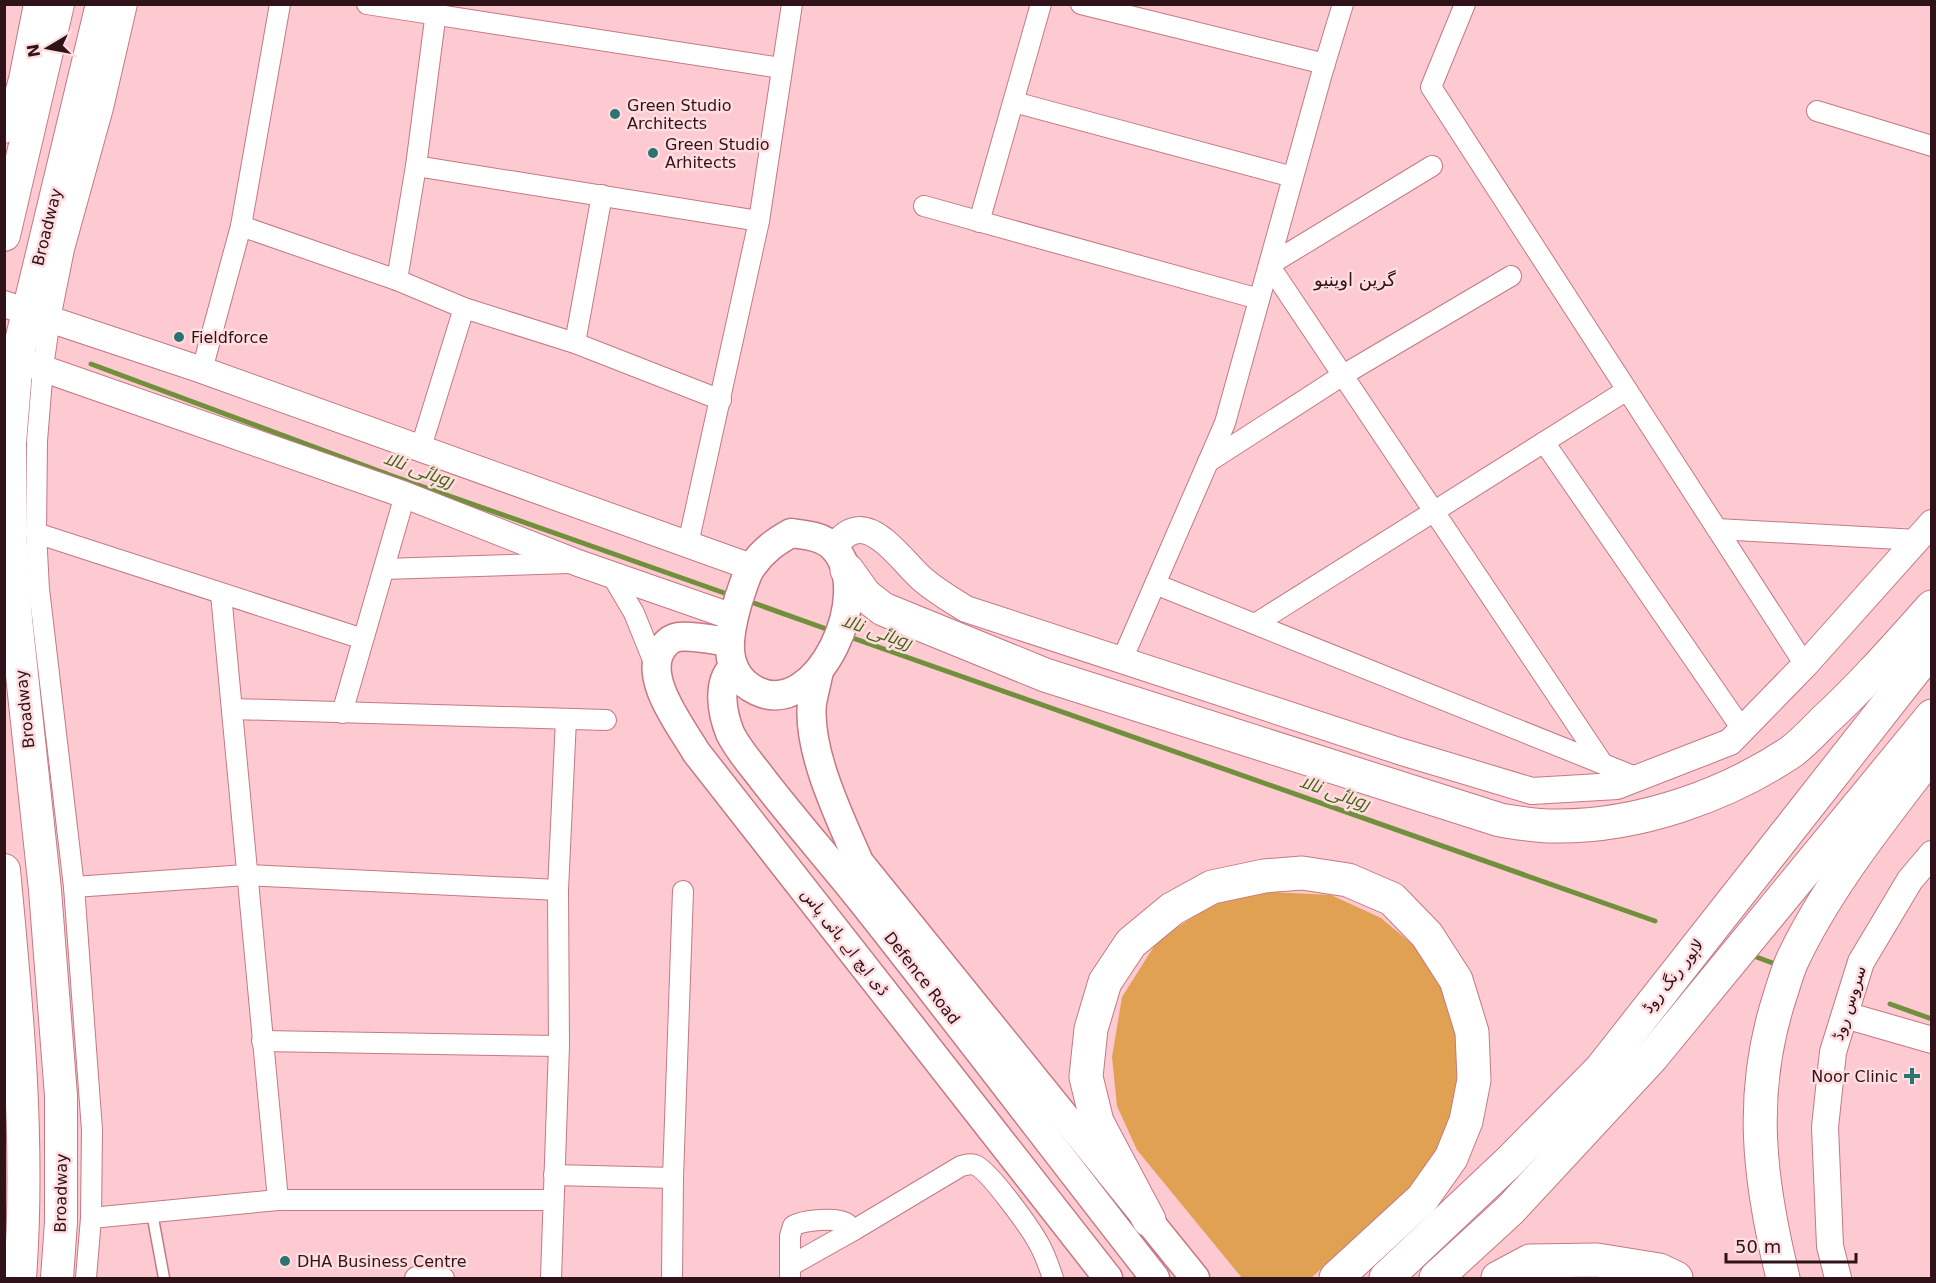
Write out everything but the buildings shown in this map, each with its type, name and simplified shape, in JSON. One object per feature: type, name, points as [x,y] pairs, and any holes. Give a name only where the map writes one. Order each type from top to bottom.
[{"type":"highway","points":[[840,558],[865,595],[883,609],[1045,675],[1500,820],[1557,826],[1594,825],[1633,819],[1683,806],[1736,783],[1792,751],[1861,686],[1932,607]]},
{"type":"highway","name":"لاہور رنگ روڈ","points":[[1386,1278],[1509,1162],[1601,1068],[1932,648]]},
{"type":"highway","name":"لاہور رنگ روڈ","points":[[1436,1278],[1510,1210],[1652,1057],[1932,716]]},
{"type":"highway","points":[[1783,1278],[1772,1234],[1759,1150],[1761,1074],[1771,1022],[1791,962],[1828,897],[1878,824],[1932,753]]},
{"type":"highway","points":[[1149,1220],[1097,1122],[1086,1077],[1091,1029],[1105,982],[1131,943],[1172,909],[1212,887],[1264,876],[1302,873],[1348,880],[1392,899],[1427,935],[1456,980],[1472,1032],[1474,1080],[1466,1121],[1451,1158],[1422,1199],[1336,1278]]},
{"type":"highway","points":[[1498,1278],[1530,1261],[1597,1260],[1659,1270],[1676,1278]]},
{"type":"main road","points":[[4,235],[58,4]]},
{"type":"main road","name":"Broadway","points":[[57,1278],[61,1222],[61,1096],[45,890],[16,619],[10,534],[10,443],[27,311],[102,4]]},
{"type":"main road","points":[[791,533],[815,536],[840,558],[850,591],[846,614],[837,641],[819,671],[802,687],[780,695],[764,694],[749,687],[731,642],[751,567],[770,545],[791,533]]},
{"type":"main road","points":[[655,665],[669,640],[679,637],[731,642]]},
{"type":"main road","name":"Defence Road","points":[[731,642],[724,676],[724,710],[730,732],[740,748],[1155,1278]]},
{"type":"main road","name":"ڈی ایچ اے بائی پاس","points":[[655,665],[658,681],[668,704],[696,752],[1108,1278]]},
{"type":"main road","name":"Defence Road","points":[[819,671],[812,704],[814,737],[827,789],[859,862],[1188,1270]]},
{"type":"main road","points":[[4,870],[17,1005],[23,1111],[24,1192],[20,1278]]},
{"type":"street","points":[[4,133],[12,76],[34,4]]},
{"type":"street","points":[[127,4],[103,108],[64,249],[27,311],[420,447],[751,567]]},
{"type":"street","points":[[202,370],[241,226],[280,4]]},
{"type":"street","points":[[367,4],[436,10],[781,68]]},
{"type":"street","points":[[688,544],[759,221],[792,4]]},
{"type":"street","points":[[980,222],[1041,4]]},
{"type":"street","points":[[1081,4],[1325,64]]},
{"type":"street","points":[[1122,660],[1225,423],[1343,4]]},
{"type":"street","points":[[1465,4],[1431,87],[1805,665]]},
{"type":"street","points":[[397,280],[416,166],[436,10]]},
{"type":"street","points":[[1014,102],[1293,177]]},
{"type":"street","points":[[1817,111],[1932,146]]},
{"type":"street","points":[[416,166],[759,221]]},
{"type":"street","points":[[1269,264],[1432,166]]},
{"type":"street","points":[[575,343],[603,195]]},
{"type":"street","points":[[924,206],[1259,299]]},
{"type":"street","points":[[241,226],[397,280],[464,308],[575,343],[721,400]]},
{"type":"street","points":[[1269,264],[1603,764]]},
{"type":"street","points":[[1208,462],[1342,375],[1511,276]]},
{"type":"street","points":[[420,447],[464,308]]},
{"type":"street","points":[[21,360],[405,495],[611,574],[731,642]]},
{"type":"street","points":[[21,360],[37,441],[36,533],[39,589],[74,886],[92,1130],[92,1218],[86,1278]]},
{"type":"street","points":[[1256,624],[1627,390]]},
{"type":"street","points":[[1544,442],[1742,729]]},
{"type":"street","points":[[342,713],[405,495]]},
{"type":"street","points":[[1717,529],[1924,531]]},
{"type":"street","points":[[840,558],[847,533],[857,530],[867,531],[882,539],[921,578],[943,596],[966,609],[1402,752],[1532,791],[1617,786],[1730,742],[1805,665],[1924,531]]},
{"type":"street","points":[[36,533],[363,639]]},
{"type":"street","points":[[384,569],[578,563]]},
{"type":"street","points":[[611,574],[634,613],[655,665]]},
{"type":"street","points":[[1155,584],[1638,778]]},
{"type":"street","points":[[221,594],[278,1200]]},
{"type":"street","points":[[233,709],[606,720]]},
{"type":"street","points":[[551,1278],[559,1046],[558,890],[566,719]]},
{"type":"street","name":"سروس روڈ","points":[[1838,1278],[1830,1246],[1825,1127],[1833,1052],[1861,962],[1910,880],[1932,854]]},
{"type":"street","points":[[74,886],[246,875],[558,890]]},
{"type":"street","points":[[672,1278],[673,1178],[683,891]]},
{"type":"street","points":[[1845,1015],[1932,1040]]},
{"type":"street","points":[[262,1041],[559,1046]]},
{"type":"street","points":[[790,1272],[854,1230],[962,1166],[972,1164],[985,1172],[1018,1212],[1040,1244],[1053,1278]]},
{"type":"street","points":[[554,1175],[673,1178]]},
{"type":"street","points":[[92,1218],[278,1200],[553,1200]]},
{"type":"street","points":[[790,1272],[790,1236],[793,1226],[801,1221],[837,1221],[846,1223],[854,1230]]},
{"type":"street","points":[[415,1278],[444,1278]]},
{"type":"lane","points":[[152,1212],[164,1278]]},
{"type":"shaded area","points":[[1269,892],[1331,895],[1381,918],[1418,949],[1445,989],[1459,1035],[1459,1091],[1445,1137],[1418,1182],[1311,1278],[1242,1278],[1137,1150],[1117,1106],[1112,1057],[1122,997],[1158,940],[1213,904]]},
{"type":"waterway","name":"روہائی نالا","points":[[91,364],[387,474]]},
{"type":"waterway","name":"روہائی نالا","points":[[384,473],[730,595]]},
{"type":"waterway","name":"روہائی نالا","points":[[748,601],[832,631]]},
{"type":"waterway","name":"روہائی نالا","points":[[847,636],[1655,921]]},
{"type":"waterway","name":"روہائی نالا","points":[[1751,955],[1778,965]]},
{"type":"waterway","name":"روہائی نالا","points":[[1890,1004],[1932,1019]]},
{"type":"place","name":"Green Studio Architects","points":[[615,114]]},
{"type":"place","name":"Green Studio Arhitects","points":[[653,153]]},
{"type":"place","name":"Fieldforce","points":[[179,337]]},
{"type":"place","name":"Noor Clinic","points":[[1912,1076]]},
{"type":"place","name":"DHA Business Centre","points":[[285,1261]]},
{"type":"district","name":"گرین اوینیو","points":[[1355,279]]}]
